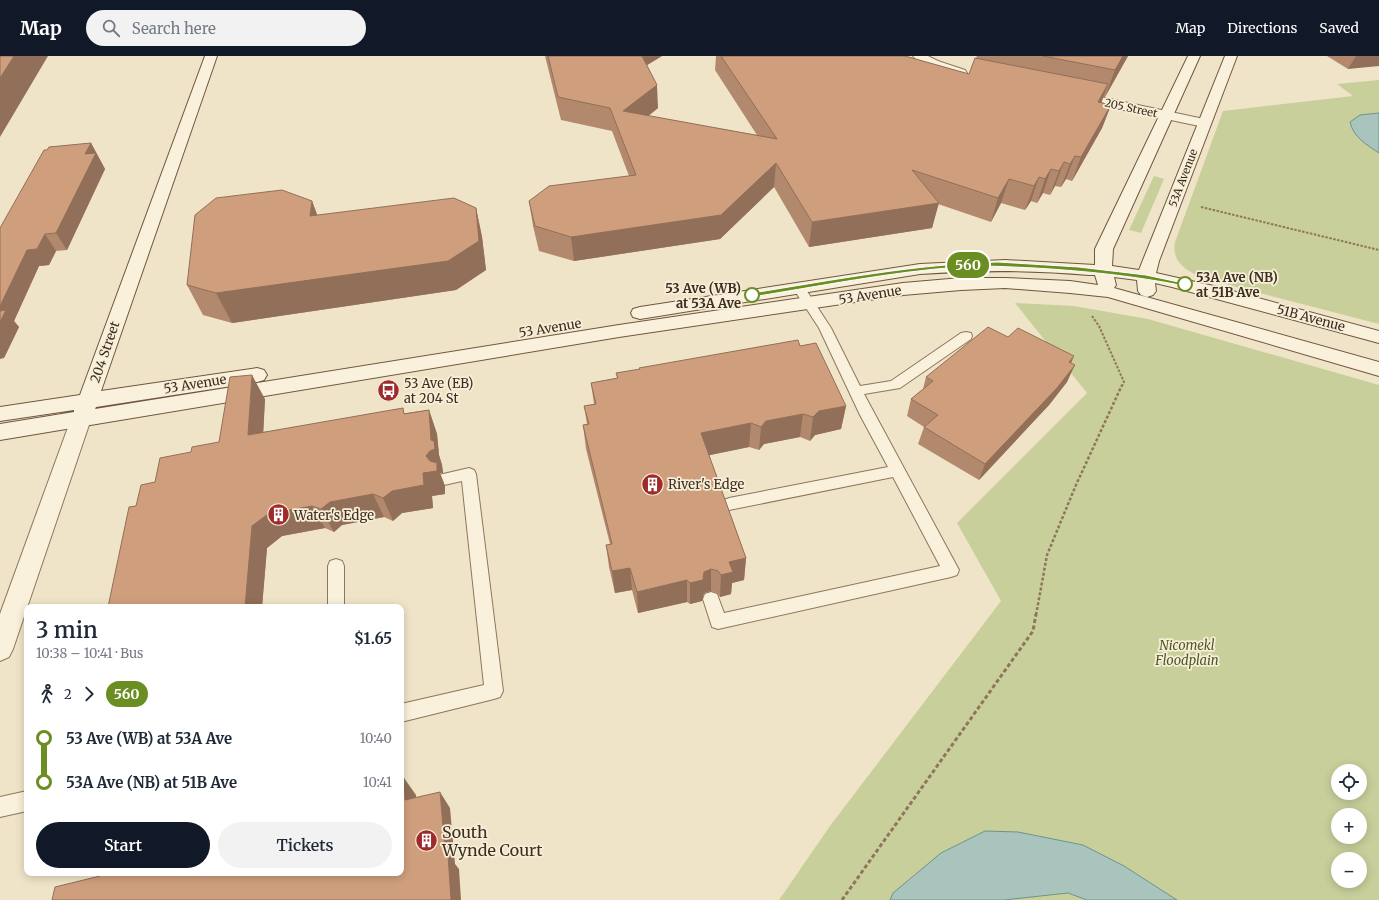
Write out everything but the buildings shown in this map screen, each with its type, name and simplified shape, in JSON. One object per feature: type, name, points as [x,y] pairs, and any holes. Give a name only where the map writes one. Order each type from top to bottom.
[{"type":"street","name":"204 Street","points":[[0,649],[211,56]]},
{"type":"street","points":[[919,56],[946,69],[976,76]]},
{"type":"street","points":[[1194,56],[1165,115],[1104,249],[1103,271],[1109,292],[1379,369]]},
{"type":"street","name":"53A Avenue","points":[[1147,303],[1146,276],[1150,261],[1232,56]]},
{"type":"street","name":"205 Street","points":[[1058,92],[1204,123]]},
{"type":"street","name":"53 Avenue","points":[[0,414],[85,410],[619,331],[804,296],[920,269],[960,265],[998,264],[1103,271]]},
{"type":"street","name":"51B Avenue","points":[[1103,271],[1146,276],[1196,287],[1379,337]]},
{"type":"street","name":"53 Avenue","points":[[804,296],[961,284],[1005,283],[1070,287],[1109,292]]},
{"type":"street","name":"53 Avenue","points":[[8,431],[85,410]]},
{"type":"lane","points":[[712,599],[718,622],[951,570],[855,391],[825,328],[804,296]]},
{"type":"lane","points":[[855,391],[894,385],[966,336]]},
{"type":"lane","points":[[729,504],[897,471]]},
{"type":"lane","points":[[404,712],[494,691],[469,474],[444,479]]},
{"type":"lane","points":[[336,566],[336,604]]},
{"type":"lane","points":[[0,807],[24,801]]},
{"type":"path","points":[[1174,201],[1379,250]]},
{"type":"path","points":[[842,900],[1034,631],[1046,555],[1076,485],[1124,382],[1099,326],[1092,316]]},
{"type":"green space","points":[[1379,80],[1379,324],[1206,279],[1188,270],[1179,262],[1174,250],[1175,242],[1223,111],[1353,96],[1337,84]]},
{"type":"green space","points":[[1154,176],[1164,179],[1141,233],[1129,230]]},
{"type":"green space","name":"Nicomekl Floodplain","points":[[1015,303],[1074,306],[1148,319],[1379,385],[1379,900],[779,900],[830,826],[1001,601],[957,523],[1087,393]]},
{"type":"water","points":[[1379,113],[1379,153],[1365,144],[1357,136],[1350,122],[1360,115]]},
{"type":"water","points":[[985,831],[1018,832],[1083,845],[1124,866],[1177,900],[1087,900],[1068,893],[1004,900],[890,900],[893,893],[941,853]]},
{"type":"bus line","name":"560","points":[[752,295],[920,269],[960,265],[998,264],[1079,268],[1146,276],[1185,284]]},
{"type":"place","name":"53A Ave (NB) at 51B Ave","points":[[1185,284]]},
{"type":"place","name":"53 Ave (WB) at 53A Ave","points":[[752,295]]},
{"type":"place","name":"53 Ave (EB) at 204 St","points":[[388,390]]},
{"type":"place","name":"River's Edge","points":[[653,484]]},
{"type":"place","name":"Water's Edge","points":[[278,515]]},
{"type":"place","name":"South Wynde Court","points":[[427,841]]}]
